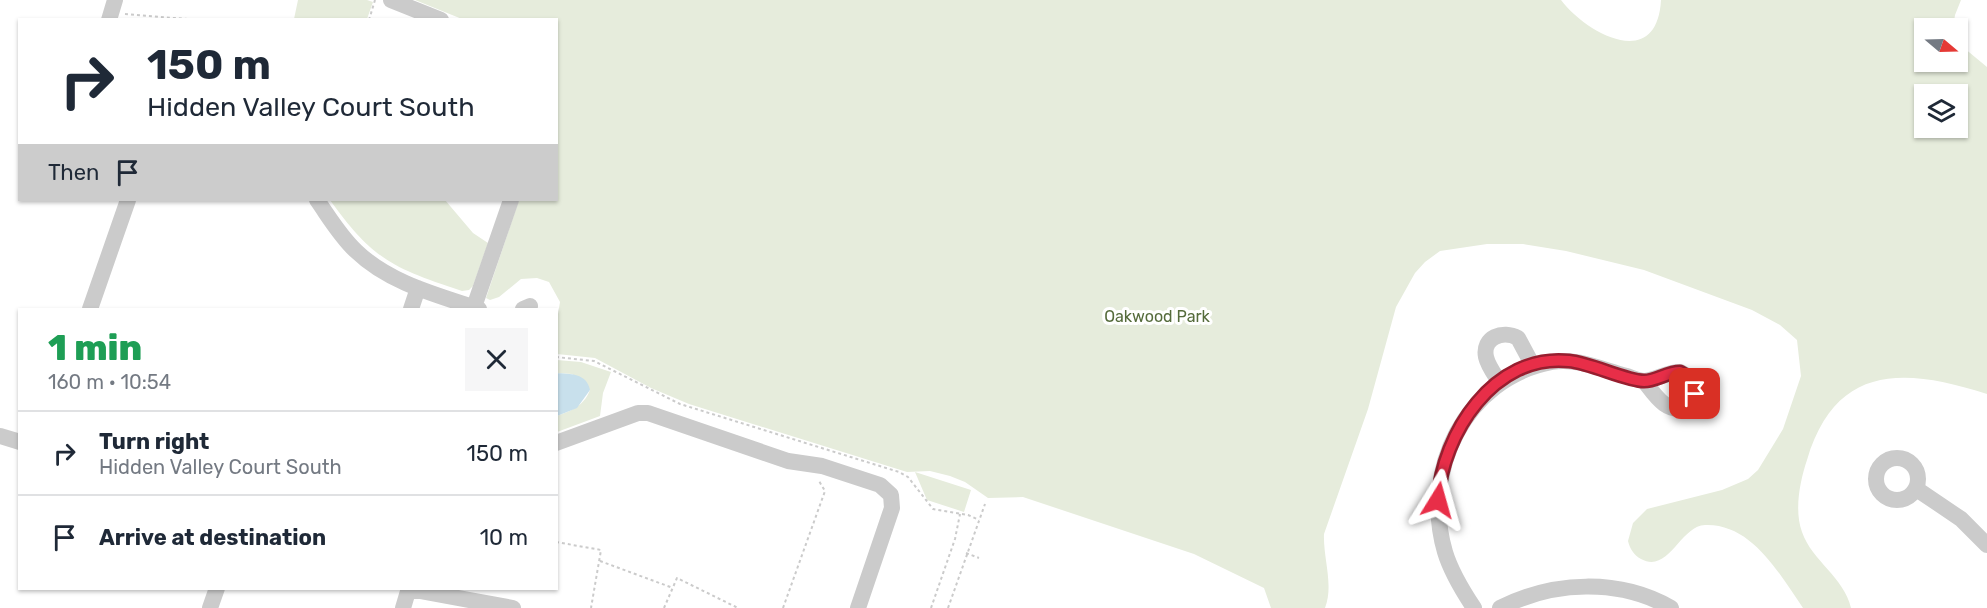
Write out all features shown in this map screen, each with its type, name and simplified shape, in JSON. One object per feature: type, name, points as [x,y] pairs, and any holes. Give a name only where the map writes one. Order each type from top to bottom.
[{"type":"street","points":[[391,0],[436,18]]},
{"type":"street","points":[[90,308],[128,201]]},
{"type":"street","points":[[318,201],[345,238],[365,259],[393,278],[477,308],[511,201]]},
{"type":"street","points":[[411,308],[418,288]]},
{"type":"street","points":[[1500,383],[1485,356],[1488,345],[1495,336],[1506,334],[1518,338],[1533,366]]},
{"type":"street","points":[[1474,608],[1455,578],[1444,550],[1438,515],[1439,485],[1447,453],[1462,423],[1478,401],[1500,383],[1533,366],[1569,361],[1644,381]]},
{"type":"street","points":[[558,442],[644,413],[792,462],[815,464],[880,485],[892,499],[891,514],[858,608]]},
{"type":"street","points":[[0,436],[18,441]]},
{"type":"street","points":[[1918,490],[1961,519],[1987,545]]},
{"type":"street","points":[[1500,608],[1535,594],[1590,587],[1631,591],[1671,608]]},
{"type":"street","points":[[210,608],[216,590]]},
{"type":"street","points":[[403,608],[409,590]]},
{"type":"street","points":[[414,590],[513,608]]},
{"type":"path","points":[[370,18],[375,0]]},
{"type":"path","points":[[111,11],[179,18]]},
{"type":"path","points":[[558,357],[594,361],[680,404],[899,472],[908,477],[933,509],[979,520]]},
{"type":"path","points":[[783,608],[825,491],[816,477],[815,464]]},
{"type":"path","points":[[948,608],[985,504]]},
{"type":"path","points":[[931,608],[955,539],[960,514]]},
{"type":"path","points":[[558,542],[601,550],[591,608]]},
{"type":"path","points":[[966,553],[979,558]]},
{"type":"path","points":[[600,561],[673,588]]},
{"type":"path","points":[[664,608],[677,578],[738,608]]},
{"type":"green space","points":[[298,0],[367,0],[373,2],[367,18],[294,18]]},
{"type":"green space","name":"Oakwood Park","points":[[415,0],[1561,0],[1573,13],[1603,34],[1619,40],[1634,41],[1647,35],[1657,22],[1661,0],[1961,0],[1955,18],[1914,18],[1914,72],[1968,72],[1968,51],[1987,67],[1987,394],[1957,385],[1928,380],[1902,378],[1877,381],[1855,390],[1836,405],[1820,428],[1802,477],[1798,514],[1807,542],[1842,587],[1851,608],[1803,608],[1763,553],[1737,532],[1722,527],[1705,525],[1696,527],[1659,560],[1651,562],[1636,556],[1628,541],[1633,523],[1647,509],[1722,490],[1748,479],[1758,470],[1783,429],[1801,376],[1797,340],[1780,325],[1752,310],[1644,270],[1566,251],[1523,244],[1487,244],[1440,251],[1415,273],[1396,307],[1368,409],[1324,534],[1328,581],[1328,599],[1325,608],[1271,608],[1264,588],[1194,554],[1023,497],[988,498],[965,482],[950,476],[930,471],[907,472],[689,404],[651,388],[595,358],[558,354],[560,302],[549,282],[537,278],[521,279],[499,297],[490,300],[486,298],[519,201],[558,201],[558,18],[460,18]]},
{"type":"green space","points":[[331,201],[446,201],[473,233],[488,243],[473,286],[469,290],[462,291],[418,276],[386,259],[372,249]]},
{"type":"green space","points":[[558,360],[581,362],[611,372],[603,393],[600,416],[558,432],[558,416],[581,404],[590,390],[572,374],[558,373]]},
{"type":"green space","points":[[915,472],[971,490],[964,512],[927,500]]},
{"type":"water","points":[[558,373],[582,377],[588,384],[590,390],[577,408],[558,416]]},
{"type":"route","points":[[1438,500],[1440,478],[1447,453],[1462,423],[1488,391],[1508,377],[1524,370],[1540,364],[1569,361],[1644,381],[1672,372],[1680,372],[1692,379],[1695,394]]}]
